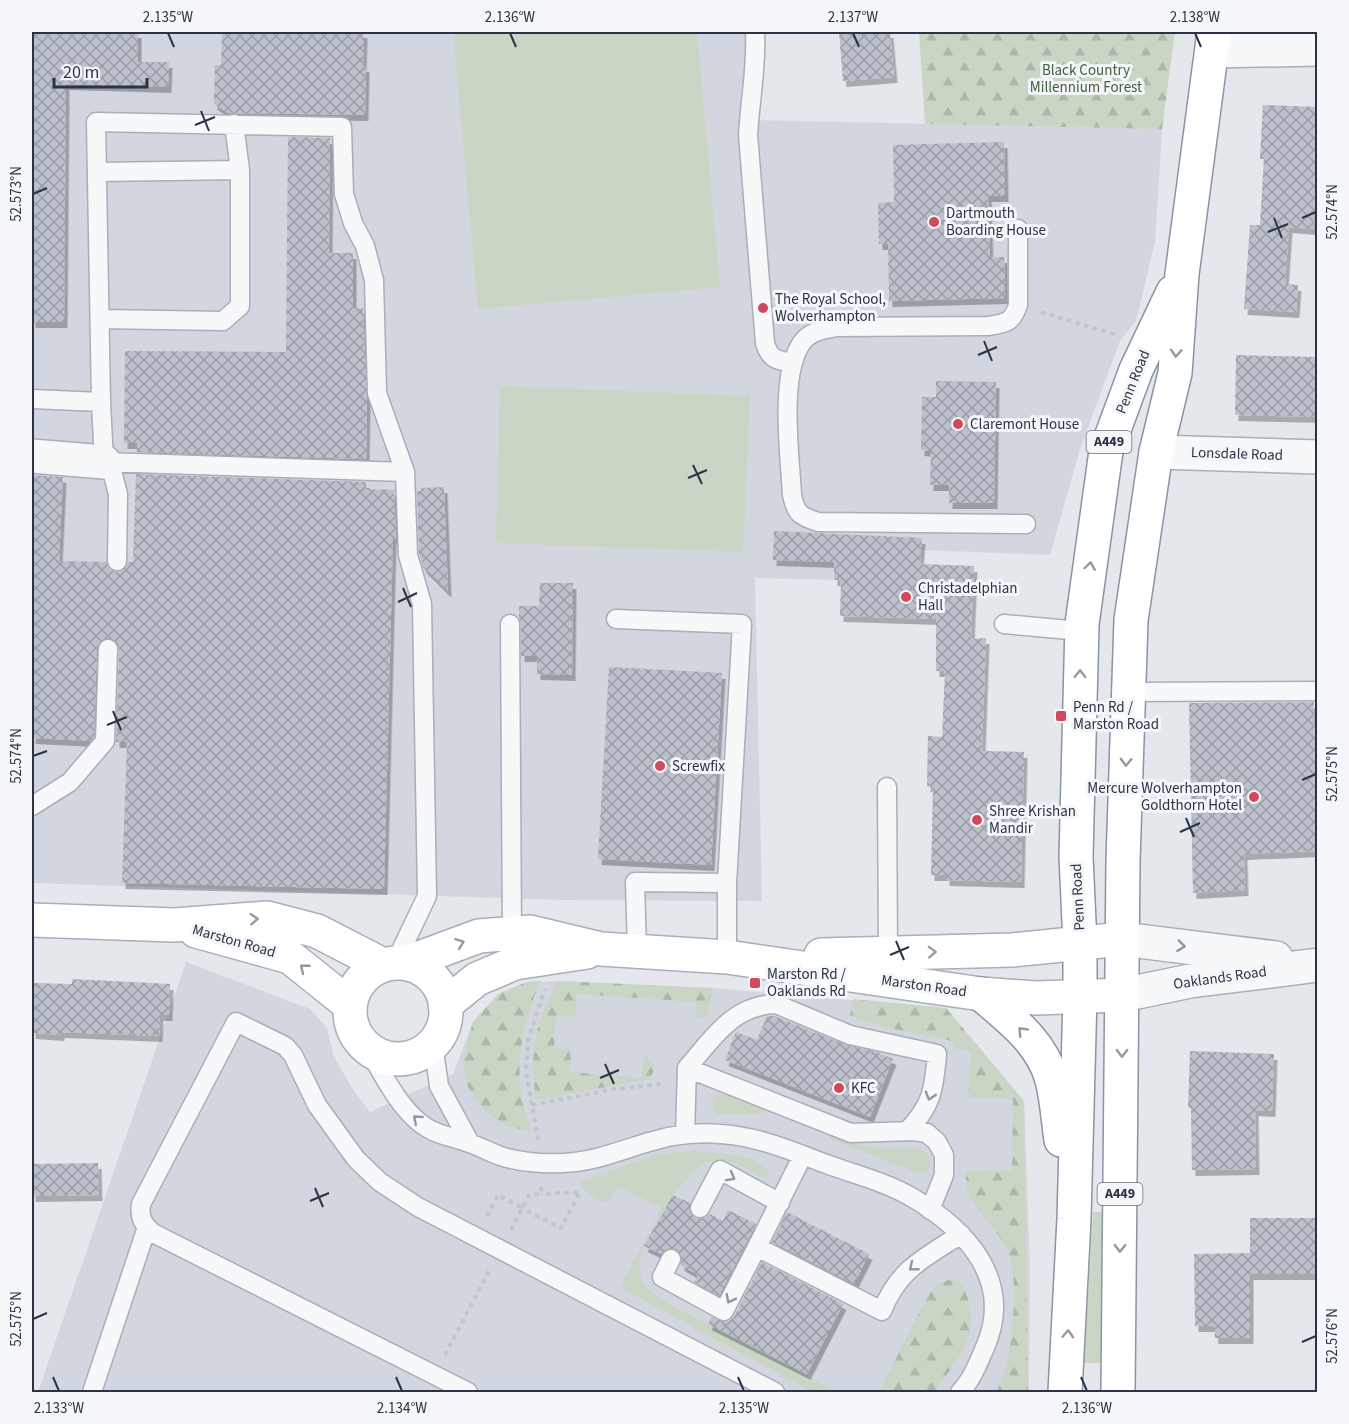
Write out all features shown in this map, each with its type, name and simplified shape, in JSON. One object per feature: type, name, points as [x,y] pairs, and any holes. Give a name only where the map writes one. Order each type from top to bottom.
[{"type":"main road","name":"Penn Road","points":[[1118,1392],[1123,861],[1131,620],[1156,452],[1175,373],[1182,274],[1213,41]]},
{"type":"main road","name":"Penn Road","points":[[1065,1392],[1074,1219],[1080,996],[1076,857],[1082,631],[1106,451],[1136,370],[1182,274]]},
{"type":"main road","name":"Marston Road","points":[[32,920],[174,925],[267,918],[317,931],[394,964],[420,968],[433,978],[446,1005],[477,980],[515,963],[601,950],[727,957],[981,994],[1036,998],[1123,994]]},
{"type":"main road","name":"Marston Road","points":[[174,925],[290,957],[350,1005],[353,992],[371,971],[479,936],[530,932],[601,950]]},
{"type":"main road","name":"Marston Road","points":[[727,957],[1012,950],[1122,939]]},
{"type":"main road","points":[[981,994],[1025,1032],[1036,1047],[1052,1078],[1074,1219]]},
{"type":"main road","points":[[350,1005],[351,1022],[357,1036],[368,1048],[394,1059],[409,1058],[422,1052],[433,1043],[441,1032],[446,1005]]},
{"type":"street","points":[[1213,41],[1317,49]]},
{"type":"street","name":"Lonsdale Road","points":[[1156,452],[1317,457]]},
{"type":"street","points":[[32,456],[104,462]]},
{"type":"street","name":"Oaklands Road","points":[[1122,939],[1317,964]]},
{"type":"street","name":"Oaklands Road","points":[[1123,994],[1190,981],[1317,964]]},
{"type":"lane","points":[[755,32],[756,57],[748,135],[765,343],[768,353],[773,357],[793,363]]},
{"type":"lane","points":[[117,561],[118,495],[113,475],[104,462],[101,402],[96,122],[342,127],[344,194],[353,223],[365,246],[374,280],[377,393],[405,472],[408,555],[422,604],[427,896],[394,964]]},
{"type":"lane","points":[[100,319],[223,321],[240,306],[240,171],[234,124]]},
{"type":"lane","points":[[97,172],[240,171]]},
{"type":"lane","points":[[1018,229],[1018,305],[1014,317],[1005,324],[837,327],[819,330],[804,340],[795,354],[788,391],[792,495],[795,510],[804,518],[818,522],[1026,524]]},
{"type":"lane","points":[[32,399],[101,402]]},
{"type":"lane","points":[[104,462],[405,472]]},
{"type":"lane","points":[[616,619],[742,624],[727,883],[727,957]]},
{"type":"lane","points":[[510,624],[512,934]]},
{"type":"lane","points":[[1004,624],[1082,631]]},
{"type":"lane","points":[[32,806],[70,782],[105,741],[108,649]]},
{"type":"lane","points":[[1129,692],[1317,691]]},
{"type":"lane","points":[[886,787],[888,954]]},
{"type":"lane","points":[[637,951],[636,882],[727,883]]},
{"type":"lane","points":[[684,1134],[686,1075],[735,1016],[764,1004],[776,1004],[850,1035],[937,1054],[934,1082],[926,1107],[922,1116],[907,1131]]},
{"type":"lane","points":[[468,1392],[153,1233],[147,1227],[140,1214],[141,1204],[236,1022],[289,1050],[317,1105],[333,1129],[356,1159],[380,1182],[418,1207],[776,1392]]},
{"type":"lane","points":[[433,1043],[439,1086],[470,1143]]},
{"type":"lane","points":[[368,1048],[386,1082],[405,1108],[430,1130],[506,1158],[568,1163],[597,1158],[657,1138],[684,1134],[718,1134],[759,1139],[912,1197],[961,1234],[981,1260],[993,1286],[991,1333],[979,1363],[960,1392]]},
{"type":"lane","points":[[686,1075],[851,1133],[907,1131],[927,1133],[937,1142],[944,1155],[944,1175],[930,1210]]},
{"type":"lane","points":[[671,1259],[662,1277],[724,1311],[803,1155]]},
{"type":"lane","points":[[700,1208],[720,1170],[780,1203]]},
{"type":"lane","points":[[92,1392],[147,1227]]},
{"type":"lane","points":[[757,1247],[882,1311],[889,1292],[910,1268],[961,1234]]},
{"type":"path","points":[[1018,305],[1121,336]]},
{"type":"path","points":[[541,1194],[538,1134],[526,1071],[528,1041],[545,988]]},
{"type":"path","points":[[532,1105],[686,1075]]},
{"type":"path","points":[[434,1376],[501,1249],[511,1229],[529,1195],[580,1192],[561,1228],[527,1211],[519,1206],[498,1195],[487,1217],[495,1221]]},
{"type":"path","points":[[503,1225],[511,1229]]},
{"type":"shaded area","points":[[32,32],[746,32],[748,120],[1162,129],[1155,242],[1136,321],[1120,341],[1080,449],[1050,555],[922,550],[920,564],[841,580],[755,578],[762,901],[563,900],[32,883]]},
{"type":"shaded area","points":[[186,962],[310,1009],[327,1028],[334,1057],[354,1091],[370,1112],[453,1074],[473,1022],[498,994],[527,982],[558,981],[713,988],[946,1008],[1024,1101],[1030,1272],[1029,1392],[38,1392]]},
{"type":"green space","points":[[453,32],[697,32],[720,287],[478,309]]},
{"type":"green space","name":"Black Country Millennium Forest","points":[[919,32],[1175,32],[1162,129],[925,124]]},
{"type":"green space","points":[[500,386],[750,396],[743,552],[496,543]]},
{"type":"green space","points":[[541,981],[530,1009],[520,1054],[522,1099],[531,1131],[508,1127],[484,1110],[468,1087],[463,1060],[473,1022],[498,994],[527,982]]},
{"type":"green space","points":[[558,981],[713,988],[708,1014],[700,1019],[696,1018],[696,1002],[577,994],[575,1017],[556,1016],[554,1048],[571,1049],[570,1072],[642,1078],[644,1055],[652,1062],[654,1068],[652,1075],[650,1079],[536,1100],[533,1066],[535,1038],[543,1012]]},
{"type":"green space","points":[[853,999],[946,1008],[1024,1101],[1028,1392],[997,1392],[1006,1366],[1011,1335],[1014,1285],[1010,1256],[999,1235],[973,1202],[966,1183],[966,1171],[1012,1170],[1013,1099],[968,1097],[971,1051],[955,1049],[952,1041],[884,1027],[850,1016]]},
{"type":"green space","points":[[726,1094],[765,1108],[764,1113],[718,1114],[713,1109],[712,1100],[716,1095]]},
{"type":"green space","points":[[830,1134],[870,1147],[918,1149],[929,1157],[928,1171],[920,1174],[829,1138]]},
{"type":"green space","points":[[692,1151],[723,1153],[747,1158],[757,1162],[769,1173],[766,1177],[761,1177],[734,1164],[720,1161],[706,1163],[697,1169],[686,1179],[665,1208],[642,1253],[640,1270],[644,1284],[672,1306],[837,1392],[812,1392],[620,1287],[662,1208],[617,1186],[607,1203],[586,1193],[580,1182],[657,1154]]},
{"type":"green space","points":[[1093,1212],[1104,1212],[1104,1363],[1084,1363]]},
{"type":"green space","points":[[951,1279],[962,1282],[971,1315],[967,1341],[954,1365],[935,1392],[879,1392],[929,1293],[938,1284]]},
{"type":"building","points":[[32,32],[138,32],[138,62],[169,62],[168,87],[66,84],[64,322],[32,322]]},
{"type":"building","points":[[222,32],[364,32],[365,115],[228,113],[214,104],[215,65],[221,65]]},
{"type":"building","points":[[839,32],[890,32],[894,77],[843,81]]},
{"type":"building","points":[[1263,105],[1317,107],[1313,229],[1289,227],[1285,284],[1298,285],[1296,312],[1244,309],[1250,225],[1260,225],[1264,159],[1260,159]]},
{"type":"building","points":[[288,137],[330,138],[329,253],[353,253],[353,308],[363,308],[367,398],[366,459],[137,452],[137,443],[124,443],[125,351],[286,352]]},
{"type":"building","name":"Dartmouth Boarding House","points":[[1004,142],[1005,196],[988,196],[990,257],[1004,257],[1005,298],[889,301],[888,244],[879,244],[878,203],[894,202],[893,145]]},
{"type":"building","points":[[1236,355],[1317,357],[1317,417],[1235,415]]},
{"type":"building","name":"Claremont House","points":[[936,381],[996,382],[994,503],[949,503],[949,485],[930,485],[931,451],[921,450],[922,397],[936,397]]},
{"type":"building","points":[[136,474],[366,482],[366,489],[394,490],[396,540],[393,537],[384,889],[122,883],[127,742],[116,742],[119,649],[118,643],[113,639],[103,639],[97,648],[94,737],[91,741],[32,738],[32,475],[63,477],[59,561],[106,562],[111,570],[117,572],[123,570],[128,562],[133,562]]},
{"type":"building","points":[[444,487],[448,592],[423,567],[419,553],[417,491],[421,491],[421,488]]},
{"type":"building","points":[[774,531],[922,538],[920,564],[974,566],[971,639],[986,638],[982,751],[1024,752],[1021,882],[946,880],[946,875],[931,875],[933,787],[927,786],[928,736],[942,737],[945,671],[936,671],[936,619],[840,616],[841,580],[834,580],[834,562],[773,560]]},
{"type":"building","points":[[540,583],[573,583],[572,675],[537,674],[537,656],[521,656],[519,606],[539,606]]},
{"type":"building","name":"Screwfix","points":[[609,667],[722,673],[711,865],[598,859]]},
{"type":"building","name":"Mercure Wolverhampton Goldthorn Hotel","points":[[1314,702],[1313,727],[1317,727],[1317,851],[1244,854],[1245,890],[1193,893],[1189,703]]},
{"type":"building","points":[[72,979],[170,984],[169,1015],[160,1015],[159,1036],[32,1033],[32,983],[72,984]]},
{"type":"building","name":"KFC","points":[[767,1016],[774,1016],[846,1045],[877,1052],[893,1059],[870,1117],[725,1060],[736,1032],[757,1040]]},
{"type":"building","points":[[1190,1051],[1274,1054],[1272,1111],[1255,1110],[1256,1169],[1192,1170],[1191,1108],[1188,1107]]},
{"type":"building","points":[[98,1163],[99,1195],[32,1196],[32,1164]]},
{"type":"building","points":[[673,1195],[690,1203],[690,1213],[695,1218],[705,1218],[710,1214],[723,1221],[728,1210],[756,1224],[719,1296],[694,1282],[698,1275],[681,1265],[682,1258],[677,1249],[670,1248],[661,1254],[644,1246]]},
{"type":"building","points":[[787,1212],[869,1254],[854,1284],[772,1242]]},
{"type":"building","points":[[1250,1218],[1317,1218],[1317,1274],[1250,1274],[1250,1338],[1215,1338],[1214,1326],[1195,1326],[1194,1254],[1250,1253]]},
{"type":"building","points":[[762,1262],[843,1304],[807,1374],[708,1324],[712,1317],[724,1322],[734,1317]]},
{"type":"place","name":"Dartmouth Boarding House","points":[[934,222]]},
{"type":"place","name":"The Royal School, Wolverhampton","points":[[763,308]]},
{"type":"place","name":"Claremont House","points":[[958,424]]},
{"type":"place","name":"Christadelphian Hall","points":[[906,597]]},
{"type":"place","name":"Penn Rd / Marston Road","points":[[1061,716]]},
{"type":"place","name":"Screwfix","points":[[660,766]]},
{"type":"place","name":"Mercure Wolverhampton Goldthorn Hotel","points":[[1254,797]]},
{"type":"place","name":"Shree Krishan Mandir","points":[[977,820]]},
{"type":"place","name":"Marston Rd / Oaklands Rd","points":[[755,983]]},
{"type":"place","name":"KFC","points":[[839,1088]]}]
